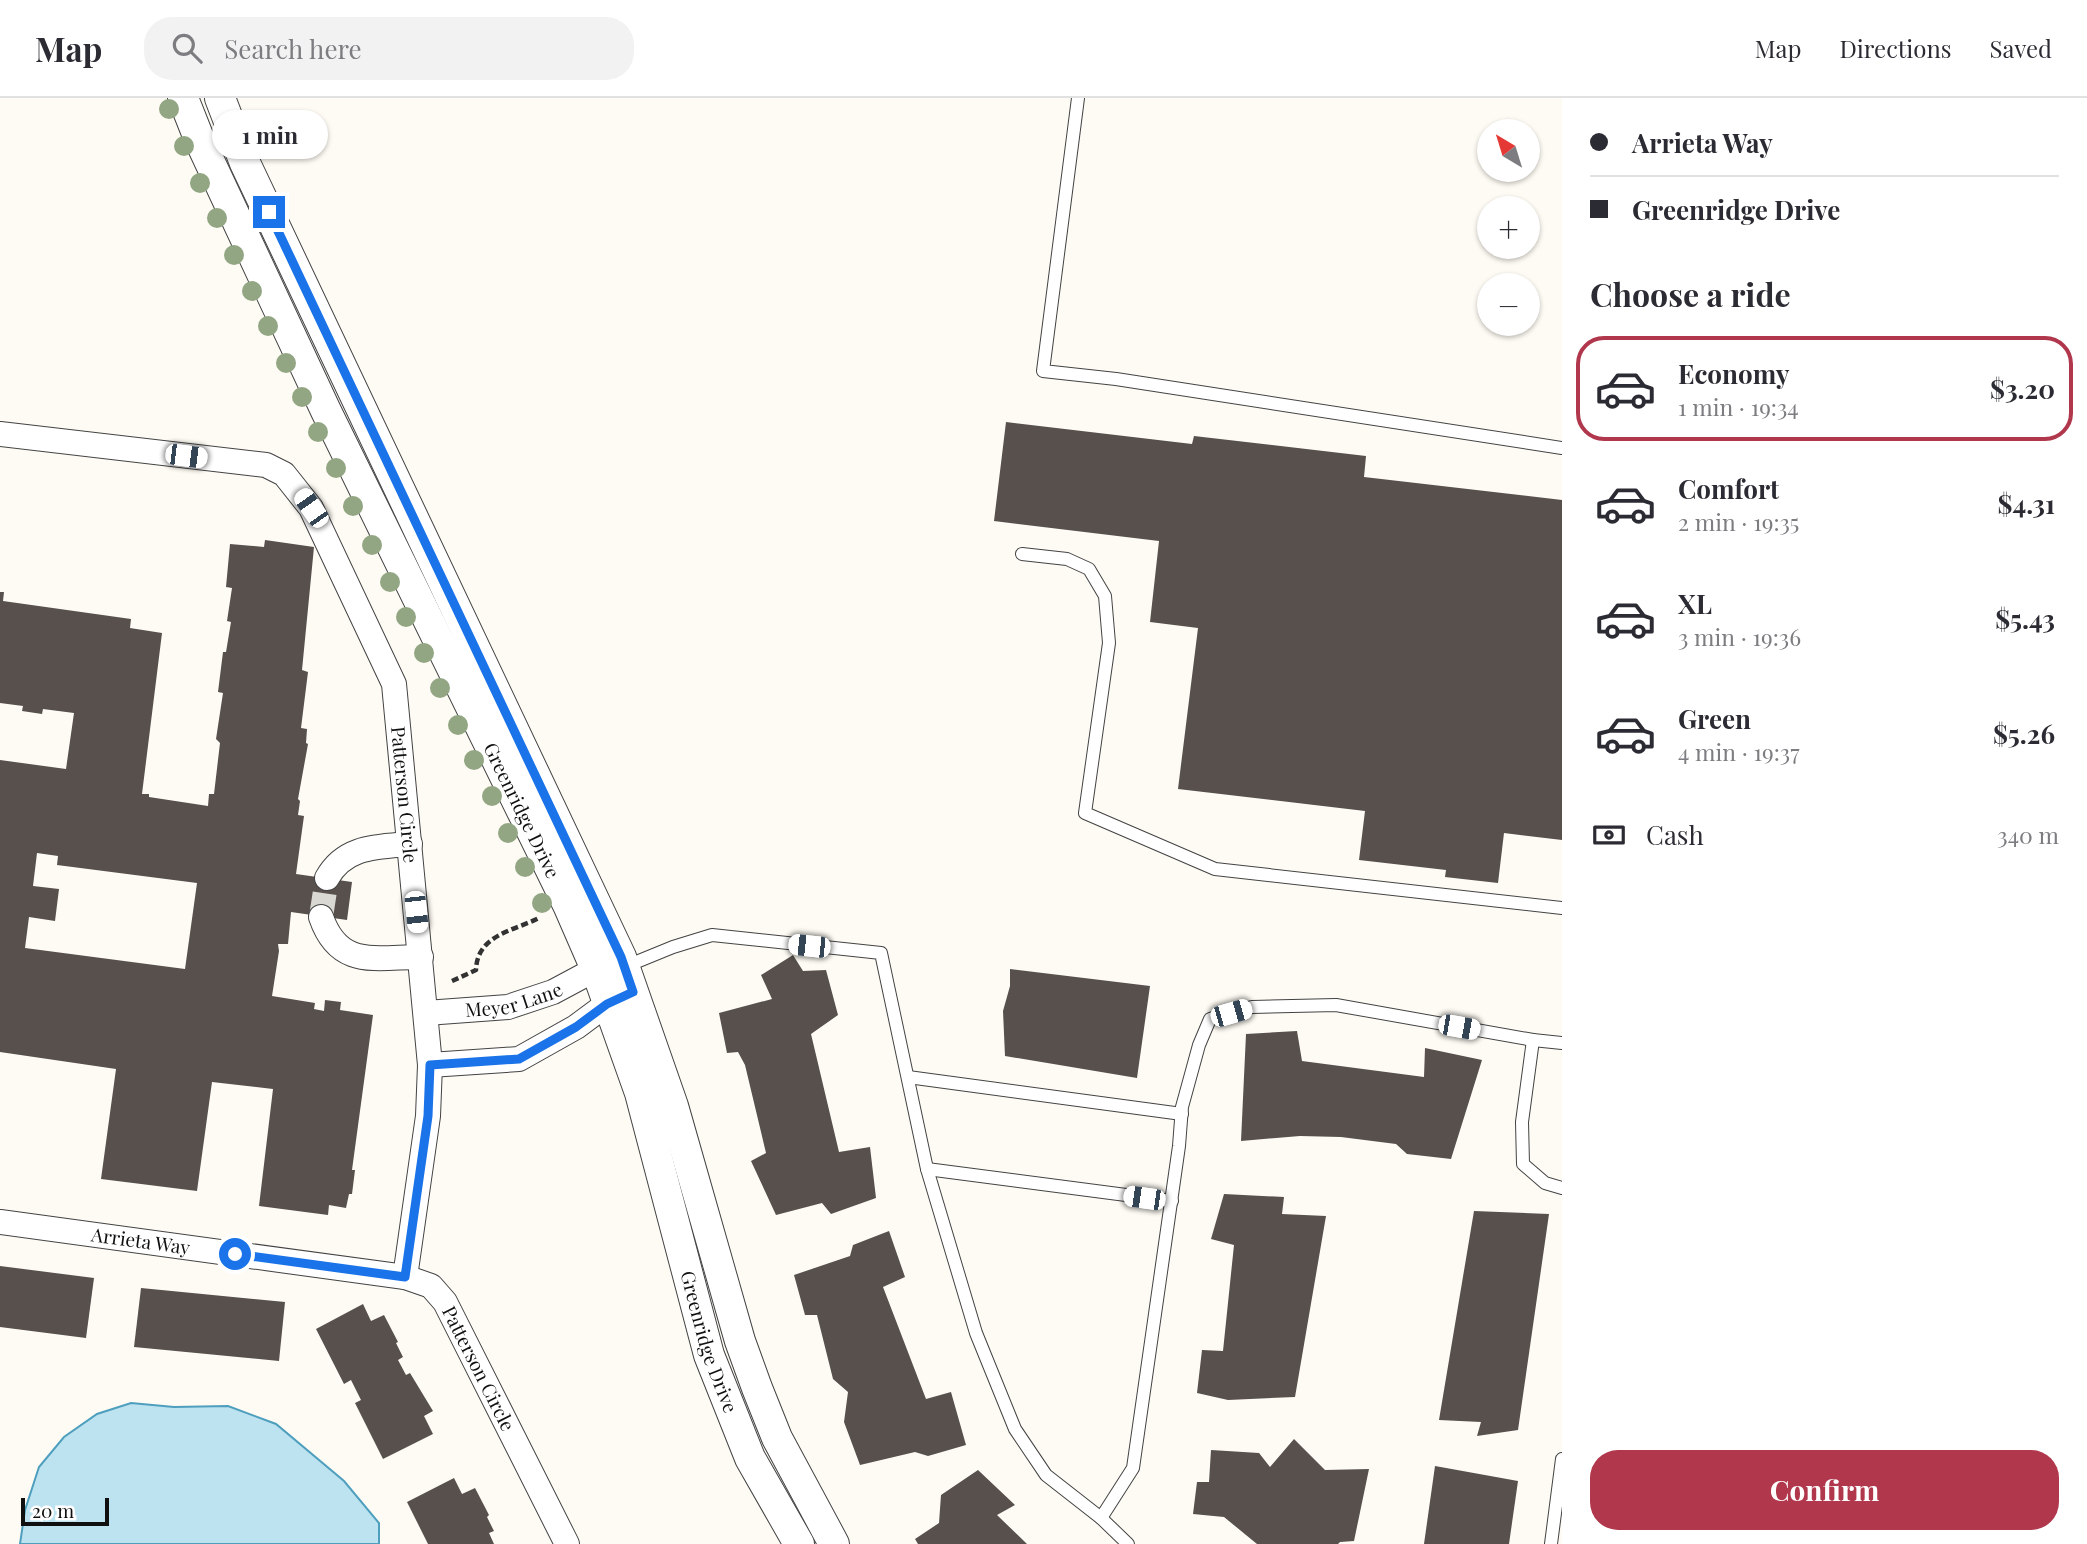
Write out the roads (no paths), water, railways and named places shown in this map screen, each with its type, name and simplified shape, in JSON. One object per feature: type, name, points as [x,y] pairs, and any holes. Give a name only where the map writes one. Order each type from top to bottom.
[{"type":"street","name":"Greenridge Drive","points":[[183,98],[200,141],[326,411],[569,907],[616,978],[640,1093],[709,1355],[750,1458],[799,1544]]},
{"type":"street","name":"Greenridge Drive","points":[[220,98],[245,163],[673,1106],[740,1341],[757,1388],[777,1438],[834,1544]]},
{"type":"street","name":"Patterson Circle","points":[[0,434],[266,465],[284,474],[311,508],[394,684],[430,1065],[428,1116],[405,1277],[431,1286],[445,1302],[566,1544]]},
{"type":"street","points":[[327,878],[333,867],[344,857],[362,848],[410,844]]},
{"type":"street","points":[[321,916],[332,939],[342,951],[355,957],[421,957]]},
{"type":"street","name":"Meyer Lane","points":[[426,1013],[508,1007],[553,992],[616,978]]},
{"type":"street","points":[[430,1065],[519,1059],[576,1027],[616,978]]},
{"type":"street","name":"Arrieta Way","points":[[0,1222],[405,1277]]},
{"type":"lane","points":[[1078,98],[1043,371],[1116,379],[1562,448]]},
{"type":"lane","points":[[1022,554],[1067,559],[1089,569],[1105,596],[1109,643],[1085,813],[1215,869],[1562,908]]},
{"type":"lane","points":[[616,978],[673,947],[712,935],[881,953],[927,1169],[976,1333],[1015,1429],[1046,1475],[1101,1518],[1128,1544]]},
{"type":"lane","points":[[1101,1518],[1133,1468],[1182,1114],[1199,1045],[1210,1019],[1252,1007],[1336,1005],[1562,1043]]},
{"type":"lane","points":[[1533,1040],[1522,1122],[1523,1164],[1545,1183],[1562,1188]]},
{"type":"lane","points":[[908,1077],[1182,1114]]},
{"type":"lane","points":[[927,1169],[1172,1201]]},
{"type":"lane","points":[[1551,1544],[1562,1459]]},
{"type":"water","points":[[131,1403],[174,1407],[228,1406],[276,1424],[344,1481],[379,1523],[379,1544],[20,1544],[25,1510],[39,1467],[64,1437],[97,1414]]},
{"type":"tunnel","points":[[321,917],[327,878]]}]
